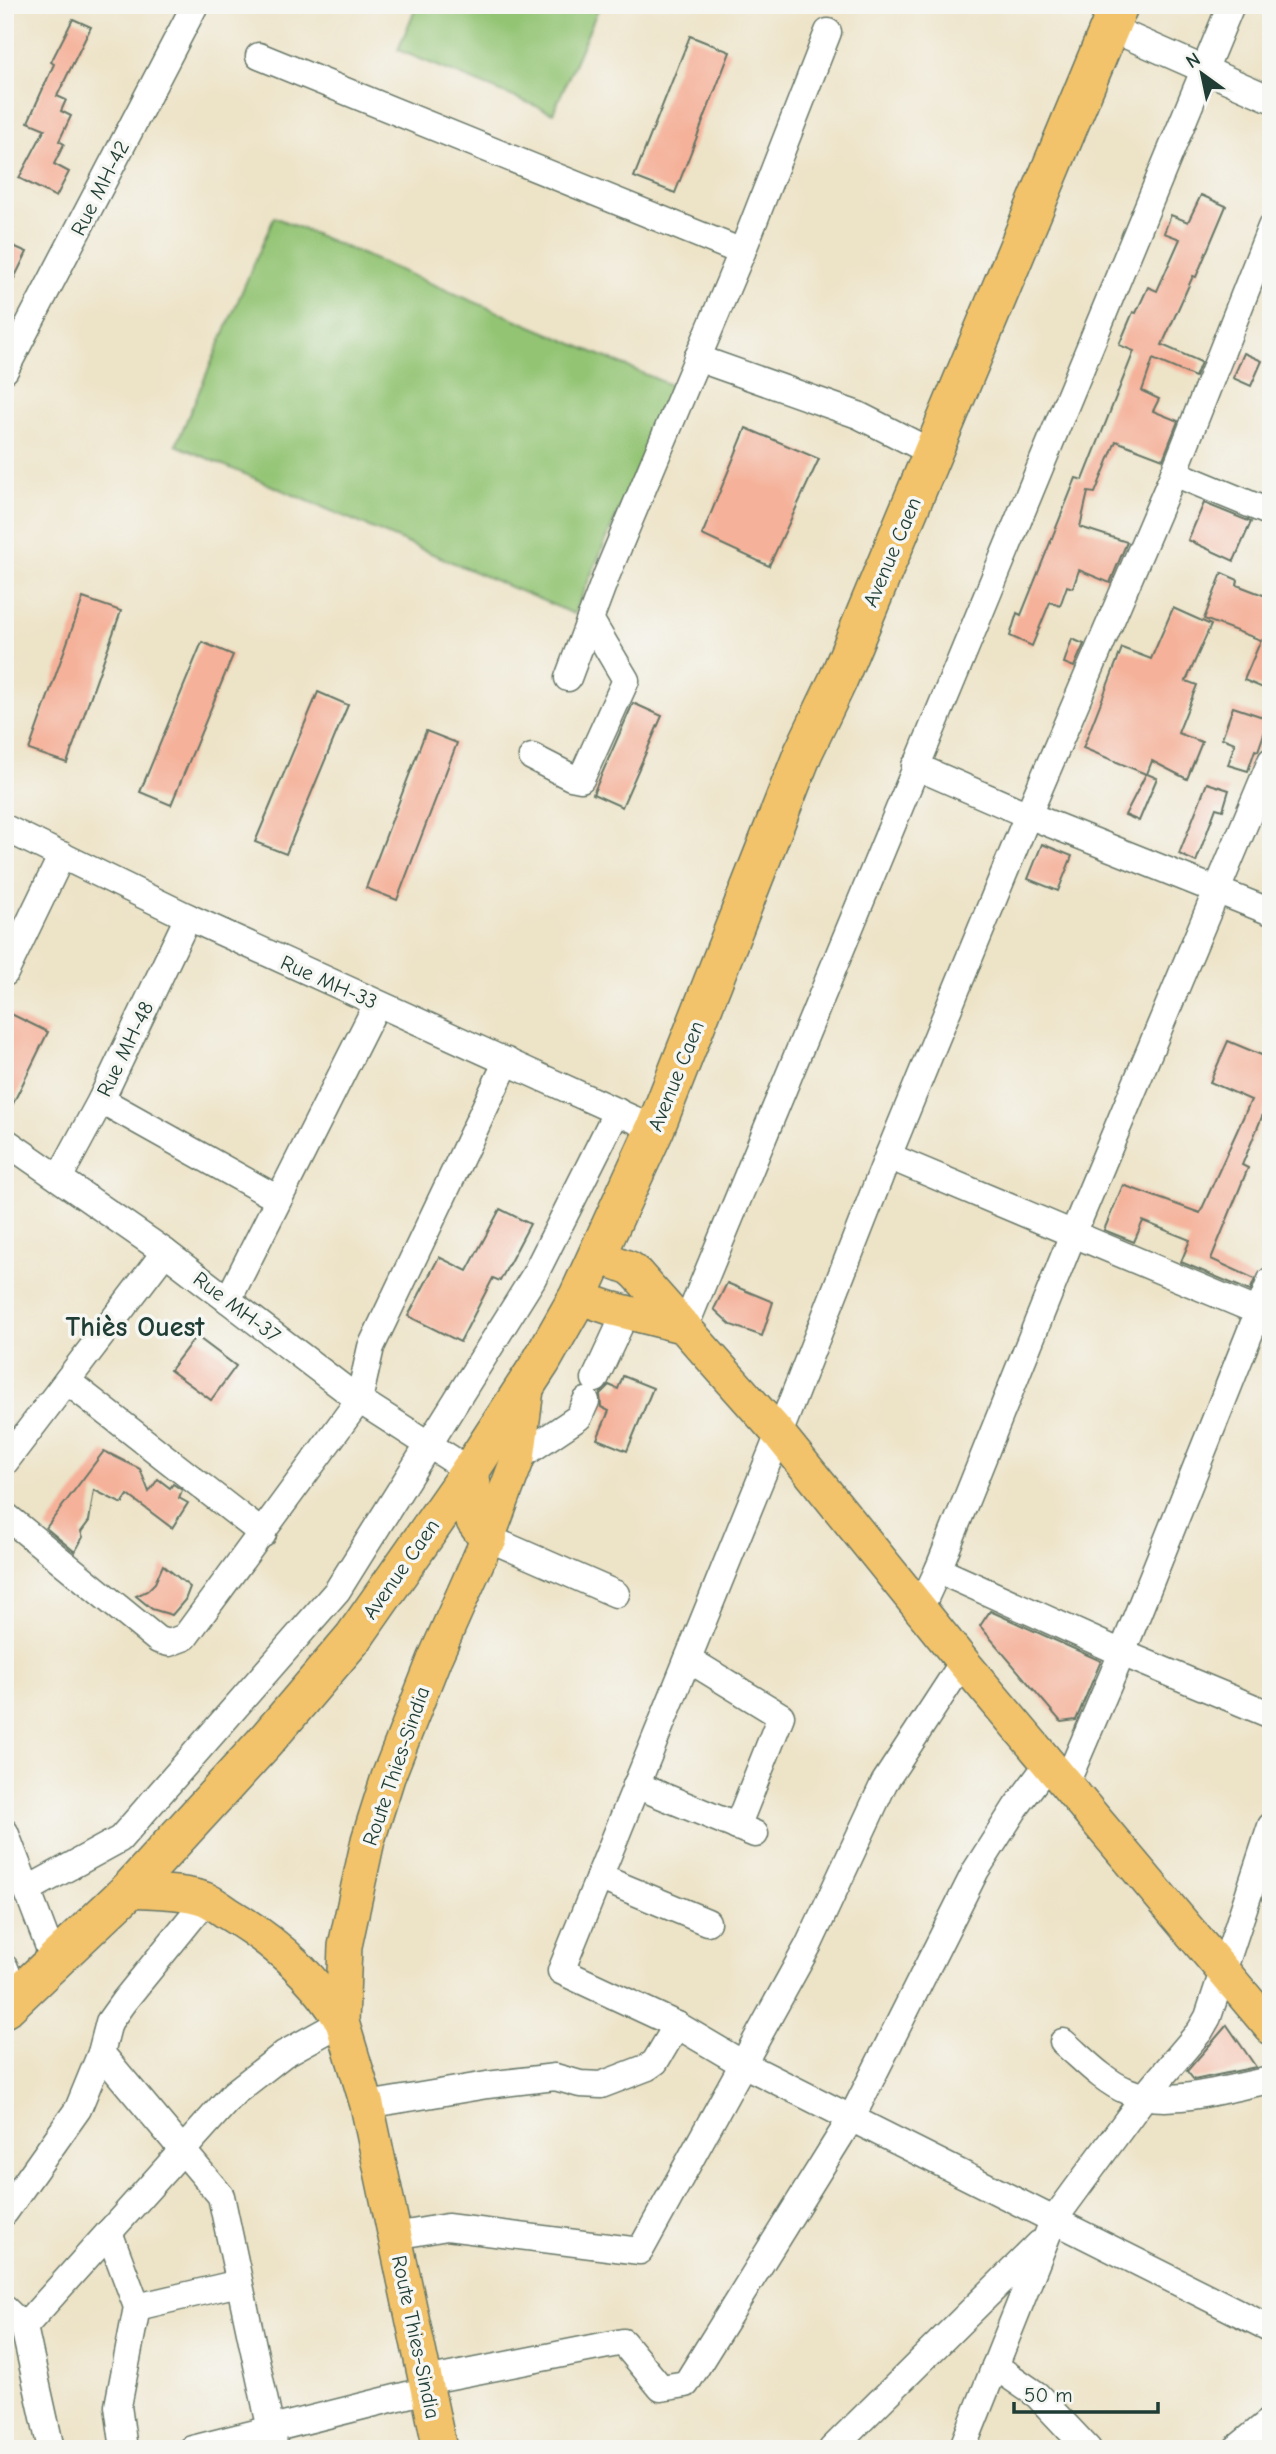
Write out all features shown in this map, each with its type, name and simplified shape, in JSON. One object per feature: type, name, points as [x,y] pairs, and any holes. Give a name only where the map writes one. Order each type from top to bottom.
[{"type":"highway","name":"Avenue Caen","points":[[9,1992],[55,1963],[130,1890],[263,1744],[354,1637],[470,1471],[528,1382],[578,1297],[656,1129],[803,753],[838,680],[1114,17]]},
{"type":"highway","points":[[470,1471],[475,1520],[488,1538]]},
{"type":"main road","points":[[598,1256],[630,1268],[779,1434],[962,1662],[1271,2028]]},
{"type":"main road","points":[[578,1297],[685,1327]]},
{"type":"main road","name":"Route Thies-Sindia","points":[[440,2449],[367,2105],[342,2022],[345,1946],[368,1840],[388,1777],[411,1716],[488,1538],[518,1458],[528,1382]]},
{"type":"main road","points":[[130,1890],[206,1900],[247,1925],[279,1949],[310,1979],[342,2022]]},
{"type":"street","name":"Rue MH-42","points":[[5,370],[195,5]]},
{"type":"street","points":[[685,1327],[722,1243],[915,766],[1231,5]]},
{"type":"street","points":[[1114,17],[1204,72],[1271,99]]},
{"type":"street","points":[[568,678],[742,252],[828,32]]},
{"type":"street","points":[[259,56],[742,252]]},
{"type":"street","points":[[1271,227],[1174,473],[1028,816],[888,1156],[779,1434],[561,1971],[677,2025],[743,2064],[852,2117],[1051,2228],[1271,2329]]},
{"type":"street","points":[[697,358],[858,415],[933,453]]},
{"type":"street","points":[[1174,473],[1271,513]]},
{"type":"street","points":[[532,757],[570,777],[581,779],[626,680],[590,619]]},
{"type":"street","points":[[920,1609],[1271,761]]},
{"type":"street","points":[[915,766],[1028,816],[1271,912]]},
{"type":"street","name":"Rue MH-33","points":[[5,828],[188,917],[656,1129]]},
{"type":"street","points":[[5,972],[62,855]]},
{"type":"street","name":"Rue MH-48","points":[[59,1178],[100,1100],[188,917]]},
{"type":"street","points":[[228,1300],[377,1003]]},
{"type":"street","points":[[5,1515],[158,1640],[169,1643],[190,1633],[359,1400],[371,1347],[507,1061]]},
{"type":"street","points":[[100,1100],[278,1199]]},
{"type":"street","points":[[27,1890],[120,1839],[337,1591],[533,1278],[617,1111]]},
{"type":"street","name":"Rue MH-37","points":[[5,1141],[165,1252],[359,1400],[470,1471]]},
{"type":"street","points":[[888,1156],[1264,1314]]},
{"type":"street","points":[[5,1462],[165,1252]]},
{"type":"street","points":[[192,2449],[273,2439],[426,2385],[623,2342],[661,2388],[686,2384],[852,2117],[976,1870],[1016,1807],[1057,1774],[1122,1653],[1264,1314],[1271,1280]]},
{"type":"street","points":[[518,1458],[579,1417],[626,1312]]},
{"type":"street","points":[[67,1381],[263,1534]]},
{"type":"street","points":[[488,1538],[616,1594]]},
{"type":"street","points":[[938,1570],[1122,1653],[1271,1715]]},
{"type":"street","points":[[636,1785],[746,1831],[781,1716],[688,1659]]},
{"type":"street","points":[[395,2236],[447,2227],[640,2251],[809,1944],[884,1783],[962,1662]]},
{"type":"street","points":[[832,2449],[1051,2228],[1144,2097],[1200,2031],[1208,2017],[1271,1826]]},
{"type":"street","points":[[5,1832],[55,1963]]},
{"type":"street","points":[[599,1877],[707,1922]]},
{"type":"street","points":[[5,2212],[78,2109],[101,2053],[109,2022],[206,1900]]},
{"type":"street","points":[[51,2449],[15,2318],[109,2232],[234,2093],[285,2054],[342,2022]]},
{"type":"street","points":[[367,2105],[487,2085],[555,2077],[580,2084],[601,2085],[655,2062],[677,2025]]},
{"type":"street","points":[[1063,2042],[1107,2080],[1144,2097],[1186,2096],[1271,2080]]},
{"type":"street","points":[[101,2053],[221,2196],[273,2439]]},
{"type":"street","points":[[962,2449],[1051,2228]]},
{"type":"street","points":[[109,2232],[137,2307],[118,2406],[124,2449]]},
{"type":"street","points":[[137,2307],[239,2283]]},
{"type":"street","points":[[995,2366],[1037,2395],[1088,2449]]},
{"type":"street","points":[[1236,2449],[1270,2421]]},
{"type":"green space","points":[[417,5],[600,5],[553,113],[398,50]]},
{"type":"green space","points":[[274,217],[673,386],[574,614],[176,445]]},
{"type":"building","points":[[73,19],[91,27],[57,96],[66,100],[61,111],[71,116],[59,141],[64,144],[54,164],[69,172],[56,197],[19,178],[45,129],[28,122],[54,64],[51,62]]},
{"type":"building","points":[[690,36],[730,52],[675,193],[634,177]]},
{"type":"building","points":[[1201,195],[1226,206],[1196,277],[1193,276],[1162,345],[1201,362],[1195,377],[1153,359],[1142,391],[1159,399],[1153,411],[1178,421],[1163,459],[1116,441],[1095,493],[1088,492],[1080,527],[1127,542],[1110,583],[1079,570],[1073,588],[1067,586],[1060,606],[1050,602],[1032,646],[1010,636],[1017,613],[1021,615],[1076,478],[1083,480],[1134,351],[1119,345],[1133,312],[1136,313],[1148,287],[1157,291],[1180,239],[1164,233],[1171,215],[1188,222]]},
{"type":"building","points":[[11,245],[27,252],[5,297],[5,256]]},
{"type":"building","points":[[1244,353],[1262,361],[1251,386],[1233,378]]},
{"type":"building","points":[[746,428],[819,459],[769,566],[702,535]]},
{"type":"building","points":[[1204,503],[1251,522],[1234,561],[1188,540]]},
{"type":"building","points":[[1222,573],[1238,580],[1237,585],[1271,598],[1271,669],[1263,688],[1244,680],[1261,640],[1204,619]]},
{"type":"building","points":[[83,598],[121,611],[67,763],[29,750]]},
{"type":"building","points":[[1173,608],[1211,625],[1186,681],[1197,685],[1178,733],[1202,742],[1187,779],[1152,761],[1147,774],[1157,778],[1139,821],[1125,815],[1146,774],[1083,748],[1122,648],[1151,659]]},
{"type":"building","points":[[1072,639],[1084,644],[1074,667],[1064,663]]},
{"type":"building","points":[[202,642],[233,655],[171,805],[140,792]]},
{"type":"building","points":[[318,692],[348,705],[286,854],[255,842]]},
{"type":"building","points":[[633,703],[662,716],[622,807],[593,794]]},
{"type":"building","points":[[1233,707],[1269,719],[1248,771],[1228,765],[1235,743],[1222,738]]},
{"type":"building","points":[[426,731],[457,743],[397,900],[366,888]]},
{"type":"building","points":[[1207,783],[1229,790],[1223,810],[1216,808],[1196,862],[1179,854]]},
{"type":"building","points":[[1042,844],[1072,856],[1058,891],[1028,879]]},
{"type":"building","points":[[5,1011],[48,1032],[5,1120]]},
{"type":"building","points":[[1228,1041],[1271,1059],[1271,1109],[1266,1107],[1242,1165],[1248,1168],[1211,1259],[1255,1279],[1250,1291],[1181,1262],[1190,1240],[1143,1221],[1134,1242],[1104,1230],[1123,1185],[1200,1213],[1251,1100],[1210,1082]]},
{"type":"building","points":[[500,1209],[530,1224],[500,1281],[493,1278],[460,1342],[408,1316],[439,1257],[467,1271]]},
{"type":"building","points":[[727,1283],[773,1302],[762,1336],[731,1325],[714,1309]]},
{"type":"building","points":[[196,1336],[236,1366],[211,1400],[170,1370]]},
{"type":"building","points":[[623,1376],[653,1388],[627,1451],[597,1439],[609,1411],[601,1407],[600,1394],[609,1385],[618,1389]]},
{"type":"building","points":[[104,1451],[140,1469],[149,1492],[158,1479],[170,1488],[173,1484],[182,1490],[179,1498],[188,1503],[172,1528],[128,1495],[122,1504],[94,1490],[89,1521],[81,1532],[83,1537],[75,1552],[46,1528]]},
{"type":"building","points":[[163,1565],[190,1587],[185,1600],[172,1615],[152,1609],[136,1596],[155,1583]]},
{"type":"building","points":[[990,1611],[1101,1661],[1076,1720],[1061,1722],[980,1626]]},
{"type":"building","points":[[1227,2025],[1256,2067],[1194,2080],[1187,2071]]},
{"type":"district","name":"Thiès Ouest","points":[[135,1327]]}]
